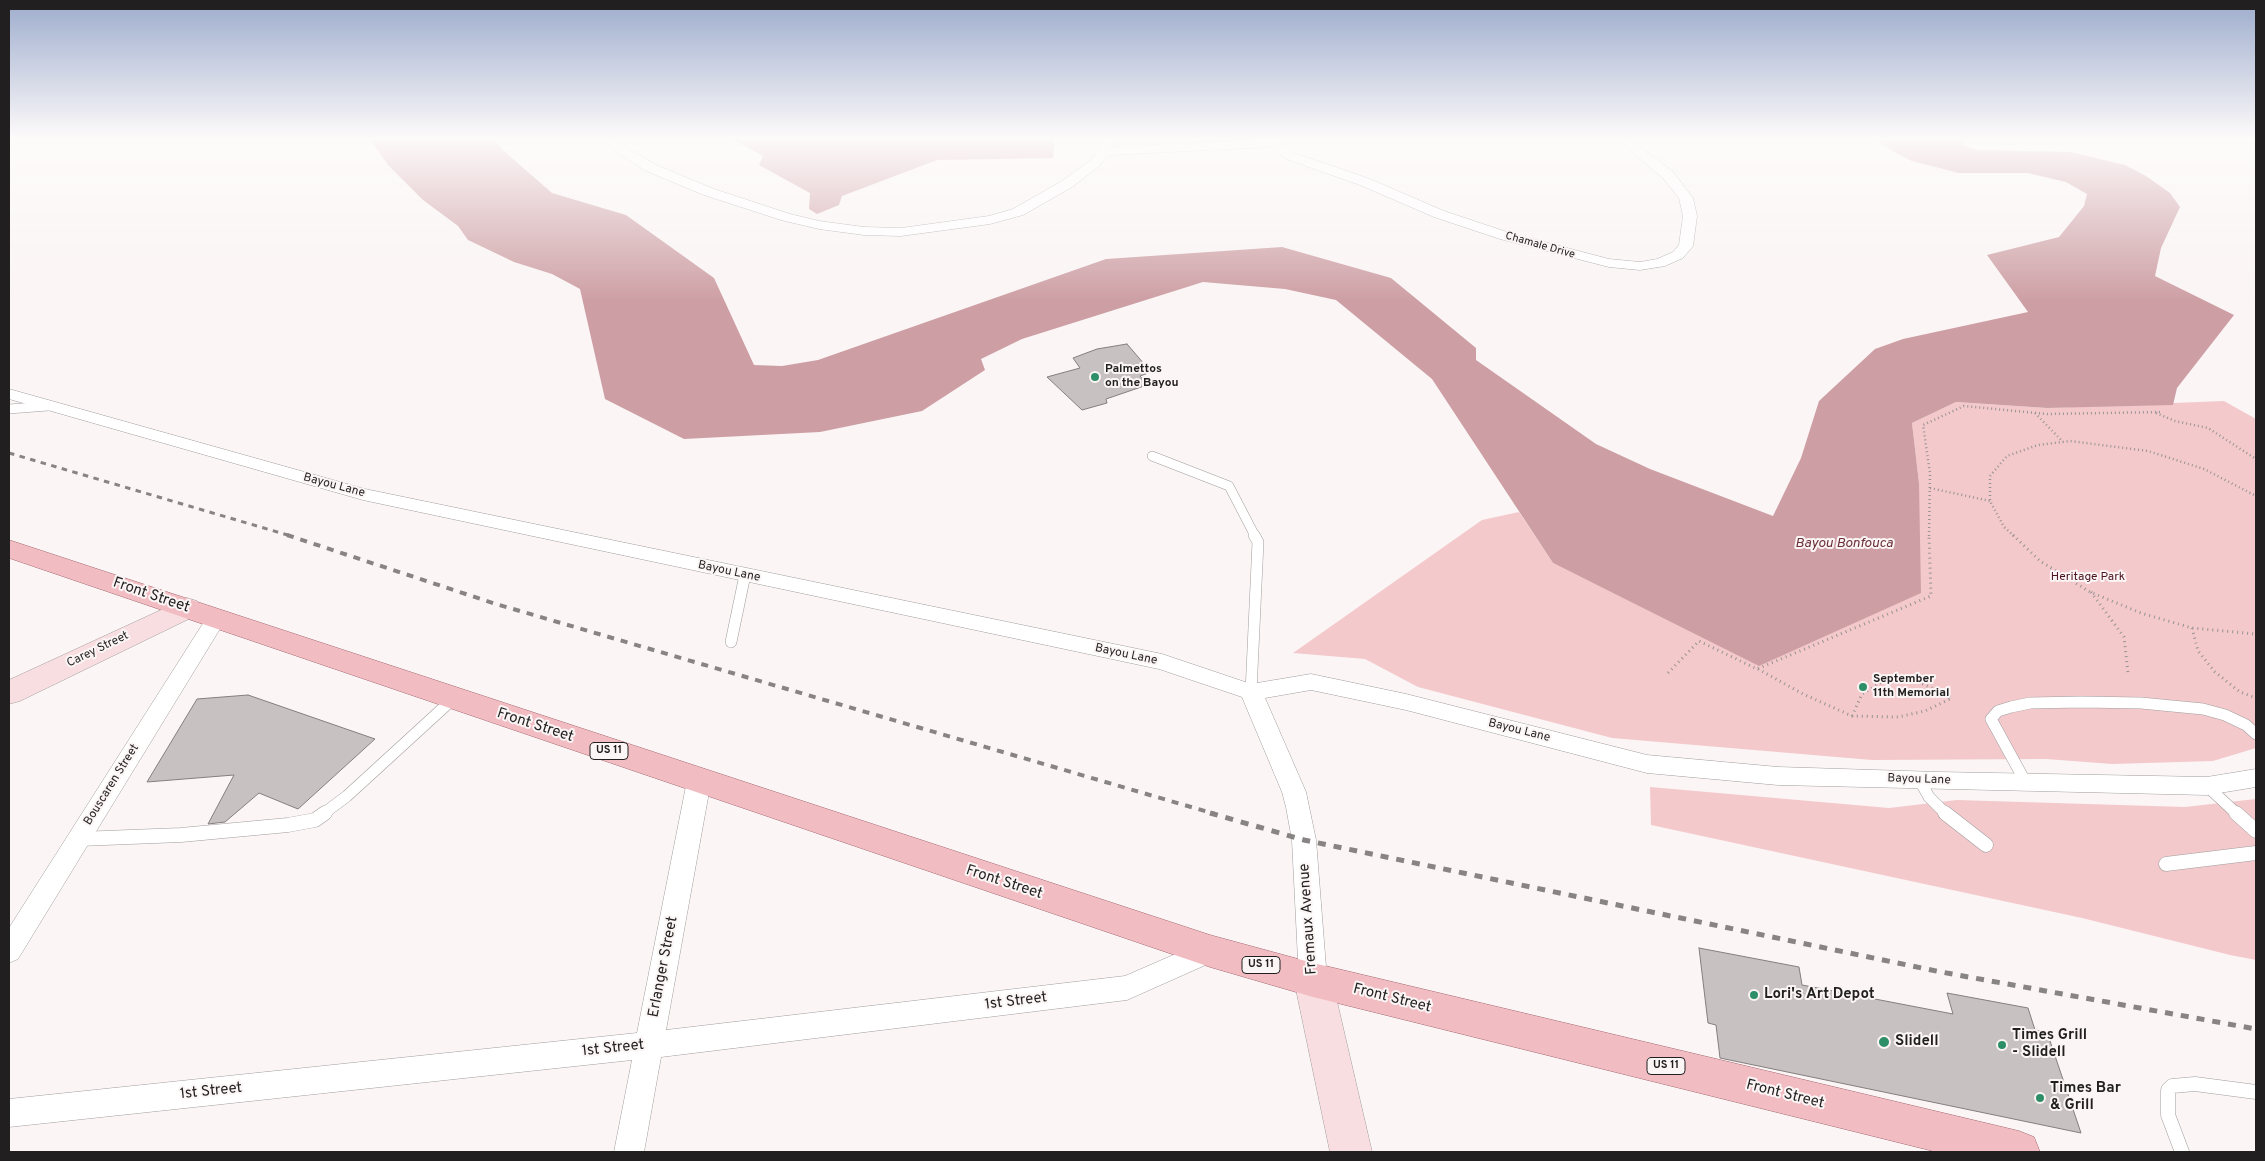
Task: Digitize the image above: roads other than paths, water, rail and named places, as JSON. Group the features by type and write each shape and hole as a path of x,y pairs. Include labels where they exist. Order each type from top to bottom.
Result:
{"main road":[{"name":"Front Street","path":"9,549 453,699 1210,950 1313,980 2018,1152"}],"street":[{"path":"711,192 786,217 864,231 901,232 990,220 1018,212 1053,192"},
{"name":"Chamale Drive","path":"1389,192 1439,214 1505,236 1583,258 1640,266 1660,263 1678,256 1686,246 1690,216 1686,198 1681,192"},
{"name":"Bayou Lane","path":"9,394 363,494 1162,662 1251,692 1311,682 1406,702 1647,764 1778,776 2026,783 2207,786 2256,778"},
{"name":"Carey Street","path":"9,693 187,608"},
{"name":"Bouscaren Street","path":"9,951 216,619"},
{"name":"Fremaux Avenue","path":"1251,692 1294,792 1304,840 1313,980 1351,1152"},
{"name":"Erlanger Street","path":"629,1152 699,781"},
{"name":"1st Street","path":"9,1113 649,1045 1127,988 1210,950"}],"lane":[{"path":"9,409 49,405"},
{"path":"1152,456 1229,486 1258,542 1251,692"},
{"path":"731,642 745,575"},
{"path":"79,839 181,835 288,825 315,820 347,796 453,699"},
{"path":"2026,783 1999,737 1991,719 1998,711 2030,703 2142,703 2203,709 2225,714 2246,725 2256,734"},
{"path":"1920,780 1929,797 1950,818 1986,845"},
{"path":"2207,786 2256,831"},
{"path":"2166,864 2204,861 2256,853"},
{"path":"2182,1152 2168,1115 2168,1090 2172,1086 2195,1084 2256,1092"}],"water":[{"name":"Bayou Bonfouca","path":"415,192 551,192 626,215 714,278 754,365 782,366 818,360 1106,259 1282,247 1391,278 1476,348 1476,360 1596,444 1650,469 1773,516 1801,458 1819,401 1875,349 1903,339 2028,312 1987,255 2059,237 2084,206 2087,194 2084,192 2170,193 2180,207 2161,248 2155,276 2234,315 2177,388 2173,405 2047,408 1956,402 1912,423 1919,483 1921,593 1759,666 1553,563 1432,379 1336,300 1285,289 1203,282 1022,339 981,359 985,370 922,411 820,432 684,439 605,399 580,289 552,274 514,262 468,240 458,226"},
{"path":"809,192 852,192 842,196 839,205 817,214 809,209"}],"railway":[{"path":"9,453 291,536"},
{"path":"287,535 496,604 1215,814"},
{"path":"1210,813 1304,840 1941,972 2256,1029"}],"place":[{"name":"Palmettos on the Bayou","path":"1095,377"},
{"name":"September 11th Memorial","path":"1863,687"},
{"name":"Lori's Art Depot","path":"1754,995"},
{"name":"Slidell","path":"1884,1042"},
{"name":"Times Grill - Slidell","path":"2002,1045"},
{"name":"Times Bar & Grill","path":"2040,1098"}],"park label":[{"name":"Heritage Park","path":"2088,578"}]}
